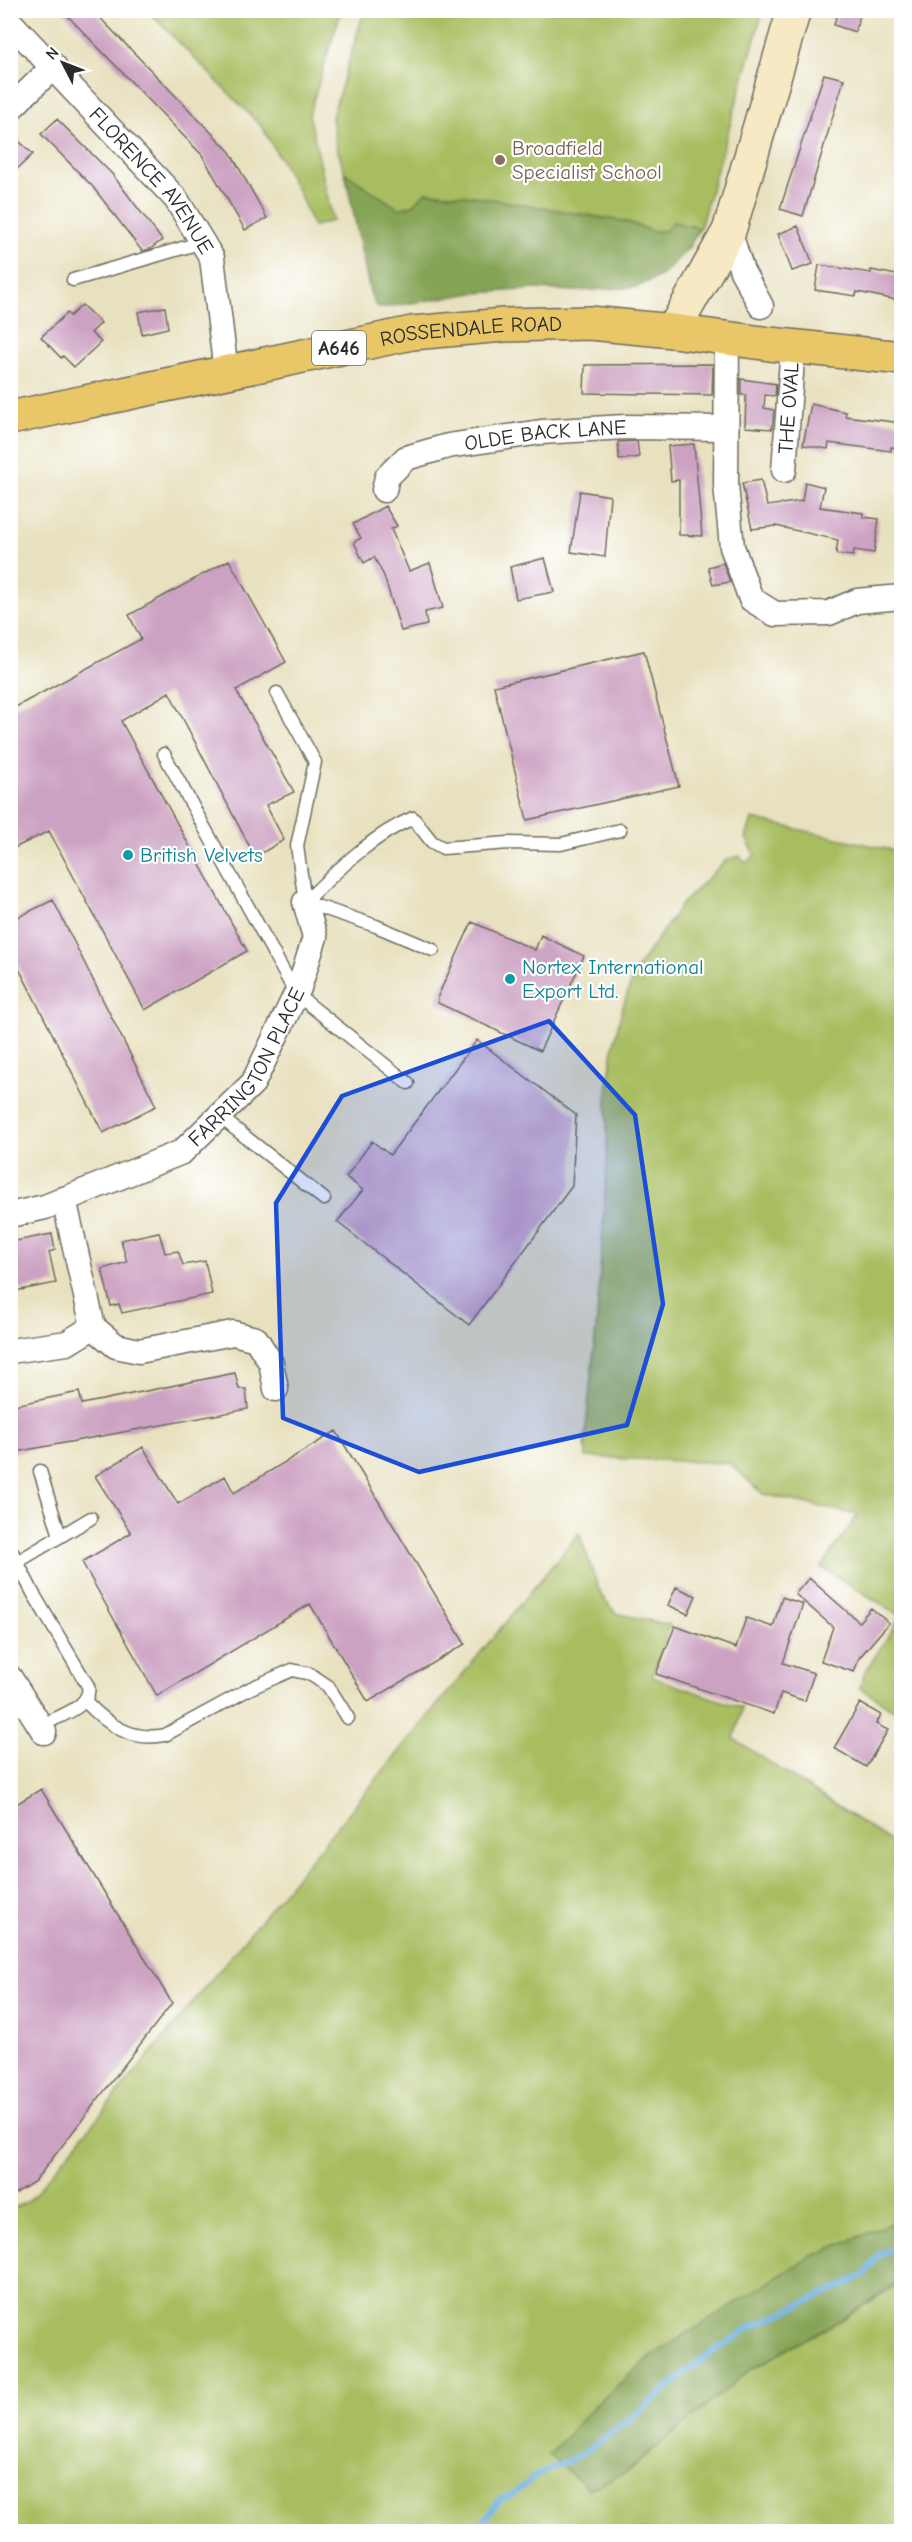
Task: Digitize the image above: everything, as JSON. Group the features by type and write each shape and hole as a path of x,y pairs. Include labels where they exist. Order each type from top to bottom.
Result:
{"highway":[{"name":"ROSSENDALE ROAD","path":"10,418 412,333 504,325 590,323 902,358"}],"street":[{"path":"673,331 729,231 794,10"},
{"name":"FLORENCE AVENUE","path":"10,22 54,66 176,199 203,242 212,258 226,372"},
{"path":"10,110 54,66"},
{"path":"729,231 742,271 761,306"},
{"path":"728,338 726,485 732,547 751,599 775,614 829,614 857,601 902,597"},
{"name":"THE OVAL","path":"784,470 793,346"},
{"name":"OLDE BACK LANE","path":"384,490 387,477 406,458 447,446 558,430 625,427 726,428"},
{"name":"FARRINGTON PLACE","path":"10,1215 45,1207 182,1152 253,1083 296,994 315,938 305,902"},
{"path":"64,1199 93,1327 116,1346 139,1351 233,1333 256,1339 271,1363 276,1389"},
{"path":"10,1351 67,1343 93,1327"},
{"path":"13,1688 42,1729"}],"lane":[{"path":"73,280 203,242"},
{"path":"277,693 315,762 297,846 305,902"},
{"path":"164,754 296,994 408,1083"},
{"path":"305,902 344,864 396,825 413,818 432,842 443,848 509,843 561,844 620,830"},
{"path":"305,902 376,926 434,950"},
{"path":"219,1116 324,1199"},
{"path":"40,1471 60,1536"},
{"path":"14,1564 91,1518"},
{"path":"10,1548 14,1564 88,1686 90,1694 86,1702 42,1729"},
{"path":"86,1702 107,1722 119,1729 132,1735 150,1738 165,1735 251,1688 292,1670 310,1674 328,1686 348,1718"}],"highlighted area":[{"path":"549,1021 635,1115 663,1304 627,1425 419,1472 283,1418 276,1203 342,1096"}],"green space":[{"path":"148,11 341,11 309,114 333,221 313,226 299,193 262,127"},
{"path":"364,11 763,11 700,228 673,222 665,231 651,231 628,222 473,196 427,192 413,205 399,209 345,173 336,145 332,117"},
{"path":"345,173 399,209 413,205 426,192 473,196 628,222 651,231 665,231 673,222 700,228 689,247 664,274 637,287 474,293 380,308 375,305 370,292"},
{"path":"752,819 901,852 901,1616 821,1567 858,1515 763,1494 729,1463 586,1457 585,1438 597,1318 607,1166 607,1092 621,1013 634,973 680,906 726,860 740,856 746,863 755,855 746,838"},
{"path":"579,1533 601,1595 616,1613 670,1625 652,1677 742,1708 734,1739 901,1848 902,2219 808,2258 650,2357 592,2408 626,2472 750,2370 844,2318 901,2281 901,2531 11,2532 11,2209 29,2201"},
{"path":"901,1616 901,1714 860,1688 864,1674"},
{"path":"901,2219 901,2281 844,2318 750,2370 626,2472 589,2489 549,2455 592,2408 650,2357 808,2258"}],"building":[{"path":"62,10 93,10 230,152 267,218 245,230 202,155"},
{"path":"838,10 861,10 855,32 834,25"},
{"path":"824,74 844,79 803,216 780,209"},
{"path":"57,119 112,174 162,240 150,249 142,251 93,187 41,134"},
{"path":"10,133 33,154 10,176"},
{"path":"798,226 813,264 792,271 778,234"},
{"path":"819,265 871,273 871,270 902,276 902,301 857,292 856,296 815,290"},
{"path":"82,305 101,323 91,333 101,342 74,367 63,356 61,358 41,337 67,313 70,316"},
{"path":"165,307 168,328 142,334 138,312"},
{"path":"713,364 712,395 584,393 585,365"},
{"path":"741,379 776,384 775,396 765,395 764,408 774,410 772,429 745,427 746,395 741,395"},
{"path":"811,404 846,412 845,416 902,423 902,449 891,447 891,451 829,443 828,449 803,445"},
{"path":"637,441 639,457 619,460 618,442"},
{"path":"694,444 702,536 679,535 679,480 671,481 668,446"},
{"path":"761,480 767,506 802,501 805,482 824,487 820,507 863,513 863,517 879,519 874,553 854,550 853,556 836,554 838,540 776,526 752,529 742,483"},
{"path":"580,491 610,496 605,557 571,552"},
{"path":"385,506 397,526 391,529 409,571 430,563 443,608 425,612 427,625 401,631 384,576 374,557 364,563 354,542 361,538 353,524"},
{"path":"545,558 554,592 516,599 510,567"},
{"name":"British Velvets","path":"229,560 286,662 236,690 294,792 266,805 284,840 255,857 169,692 121,721 247,951 145,1010 49,831 10,850 10,710 141,639 129,615"},
{"path":"723,563 730,582 713,585 708,567"},
{"path":"644,651 679,786 527,820 494,686"},
{"path":"53,900 156,1106 103,1133 10,951 10,921"},
{"name":"Nortex International Export Ltd.","path":"472,922 535,950 541,935 584,956 540,1051 438,1003 438,996"},
{"path":"477,1040 576,1115 572,1186 469,1325 337,1222 363,1190 346,1177 372,1141 390,1155"},
{"path":"159,1232 165,1253 178,1251 183,1265 205,1261 212,1294 122,1313 119,1304 111,1306 102,1269 127,1262 121,1240"},
{"path":"52,1234 55,1250 49,1252 56,1283 10,1292 10,1242"},
{"path":"235,1373 239,1389 246,1389 248,1409 10,1453 10,1406 79,1392 82,1404"},
{"path":"336,1431 465,1644 368,1702 310,1604 157,1696 82,1562 131,1533 95,1476 143,1447 178,1504 225,1476 234,1493"},
{"path":"809,1578 859,1622 871,1608 889,1623 859,1658 854,1672 821,1661 833,1627 795,1594"},
{"path":"676,1587 696,1596 688,1614 668,1605"},
{"path":"782,1597 803,1604 783,1663 814,1673 805,1701 781,1693 774,1714 656,1674 675,1626 736,1648 746,1618 773,1627"},
{"path":"860,1703 881,1715 876,1724 888,1730 866,1767 834,1748"},
{"path":"41,1789 172,2003 35,2181 10,2197 10,1808"}],"waterway":[{"path":"475,2532 500,2499 512,2496 535,2476 582,2454 643,2409 702,2359 750,2328 863,2276 880,2254 902,2245"}],"place":[{"name":"Broadfield Specialist School","path":"500,160"},
{"name":"British Velvets","path":"128,855"},
{"name":"Nortex International Export Ltd.","path":"510,979"}]}
